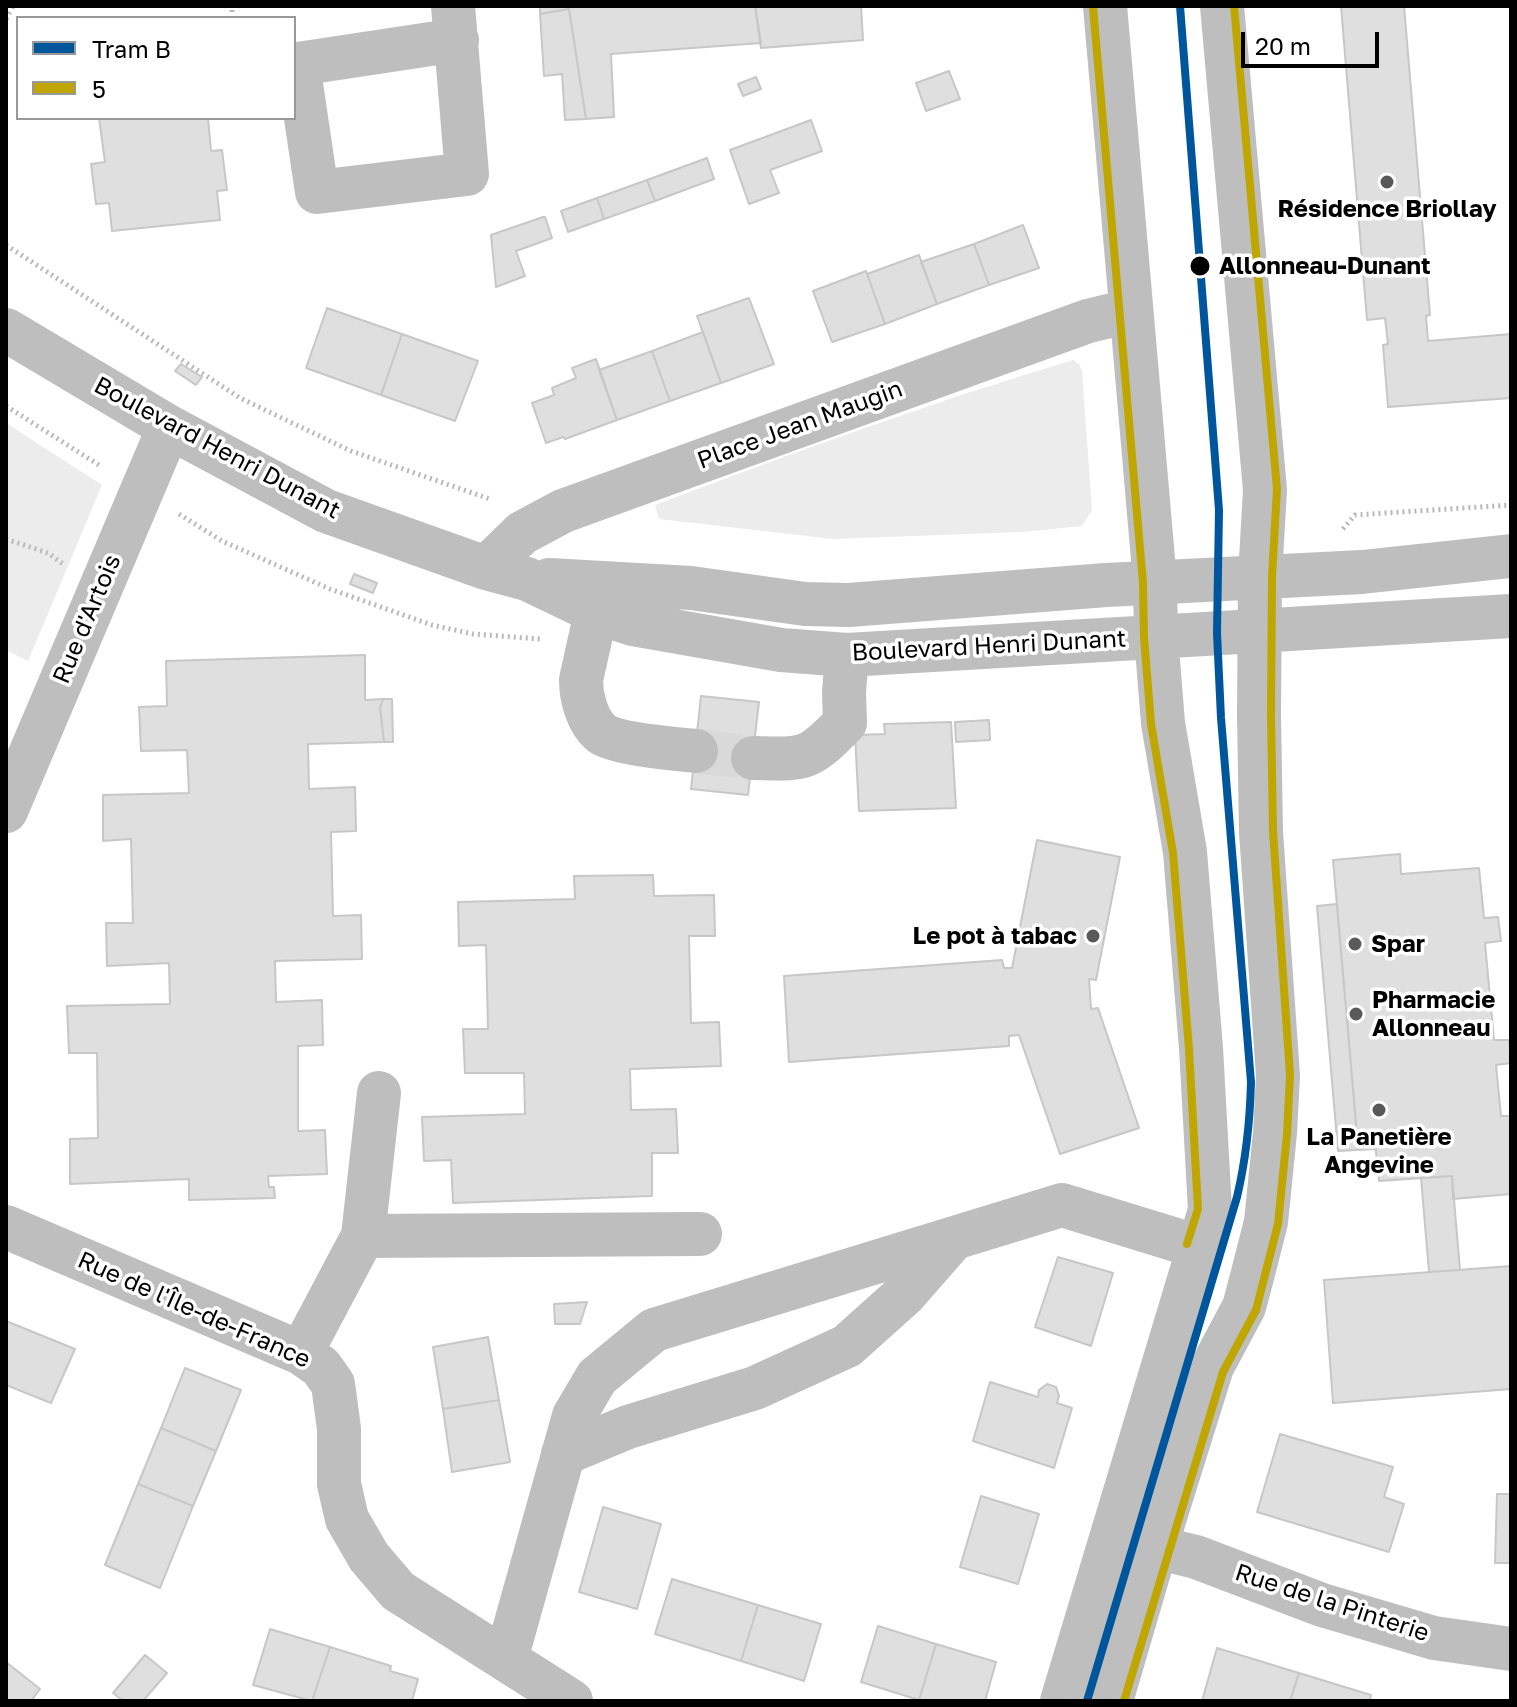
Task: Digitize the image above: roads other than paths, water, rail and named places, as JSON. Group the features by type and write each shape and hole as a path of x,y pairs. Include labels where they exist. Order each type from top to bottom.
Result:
{"street":[{"path":"1062,1701 1204,1228 1201,1048 1185,852 1163,723 1155,582 1105,6"},
{"path":"1111,1701 1155,1547 1212,1367 1244,1307 1266,1222 1278,1076 1261,832 1260,577 1265,490 1222,6"},
{"path":"455,23 467,174 317,192 298,64 455,23"},
{"name":"Place Jean Maugin","path":"506,574 522,533 563,511 1088,321 1130,311"},
{"name":"Boulevard Henri Dunant","path":"6,330 169,427 326,511 506,574 599,597 691,588 805,604 849,605 1155,582 1362,572 1511,556"},
{"name":"Rue d'Artois","path":"6,809 169,427"},
{"path":"599,597 581,692 588,714 602,734 634,743 696,751"},
{"name":"Boulevard Henri Dunant","path":"599,597 633,624 729,642 847,655 1511,616"},
{"path":"753,758 803,759 824,745 845,723 847,655"},
{"path":"301,1353 363,1236 379,1093"},
{"path":"506,1659 574,1416 597,1377 654,1330 1062,1205 1204,1228"},
{"name":"Rue de l'Île-de-France","path":"6,1227 301,1353 321,1367 333,1384 339,1417 339,1484 347,1519 369,1557 398,1591 571,1701"},
{"path":"363,1236 700,1234"},
{"path":"563,1454 628,1427 755,1388 847,1346 905,1294 954,1238"},
{"name":"Rue de la Pinterie","path":"1155,1547 1196,1557 1322,1605 1420,1634 1511,1649"}],"tunnel":[{"path":"696,751 753,758"}],"tram line":[{"name":"B","path":"1087,1701 1237,1197 1249,1126 1251,1082 1221,718 1217,633 1219,510 1180,6"}],"place":[{"name":"Résidence Briollay","path":"1387,182"},
{"name":"Allonneau-Dunant","path":"1200,266"},
{"name":"Le pot à tabac","path":"1093,936"},
{"name":"Spar","path":"1355,944"},
{"name":"Pharmacie Allonneau","path":"1356,1014"},
{"name":"La Panetière Angevine","path":"1379,1110"}]}
